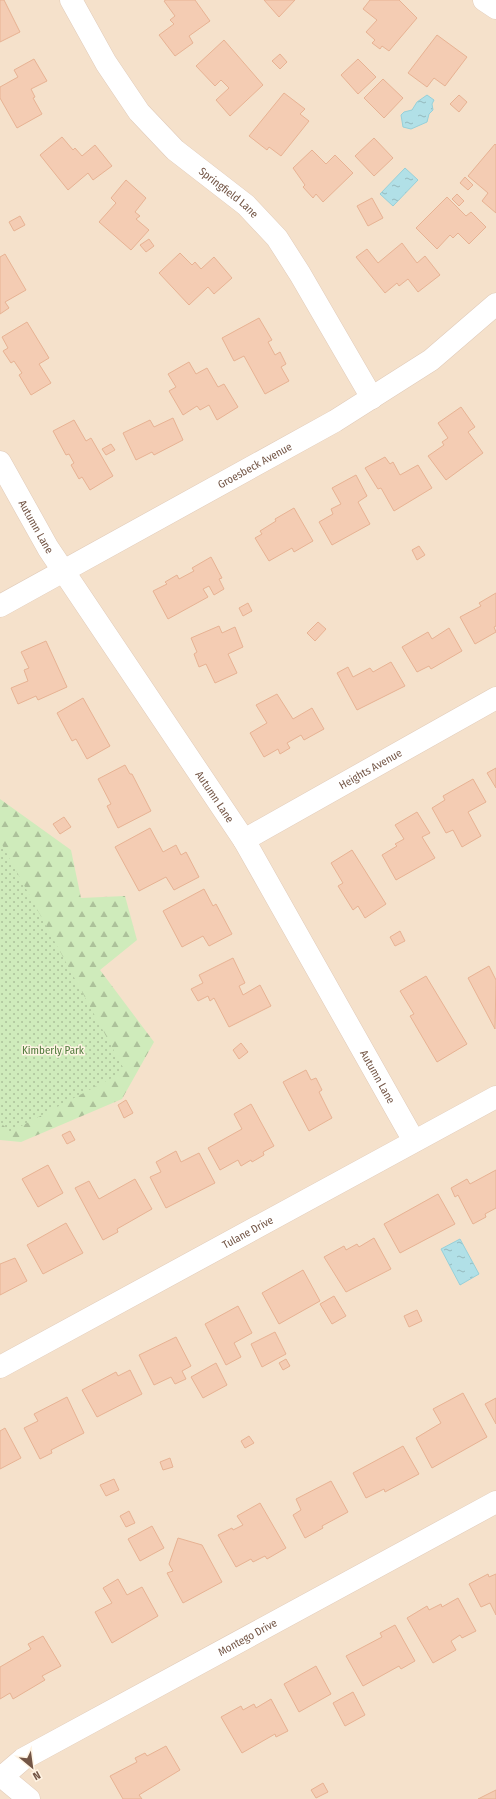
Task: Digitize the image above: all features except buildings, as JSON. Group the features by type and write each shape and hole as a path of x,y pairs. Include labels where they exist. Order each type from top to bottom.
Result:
{"street":[{"name":"Springfield Lane","path":"71,0 106,63 139,112 175,150 246,205 277,238 300,274 372,398"},
{"path":"484,0 496,8"},
{"name":"Groesbeck Avenue","path":"0,606 335,421 431,360 496,304"},
{"name":"Autumn Lane","path":"0,462 48,548 244,840 414,1141"},
{"name":"Heights Avenue","path":"244,840 496,698"},
{"name":"Tulane Drive","path":"0,1367 496,1097"},
{"name":"Montego Drive","path":"1,1776 23,1759 496,1502"},
{"path":"1,1776 29,1799"}],"shaded area":[{"path":"0,0 496,0 496,1799 0,1799"}],"green space":[{"path":"0,799 71,850 81,898 125,896 137,940 100,970 154,1042 122,1099 21,1142 0,1140"},
{"name":"Kimberly Park","path":"0,841 125,1071 10,1132 0,1122"}],"water":[{"path":"427,95 434,100 432,104 433,110 429,114 427,122 411,129 403,127 401,115 404,112 412,110 417,102"},
{"path":"405,168 418,180 393,206 380,194"},
{"path":"460,1239 479,1274 460,1285 441,1249"}]}
